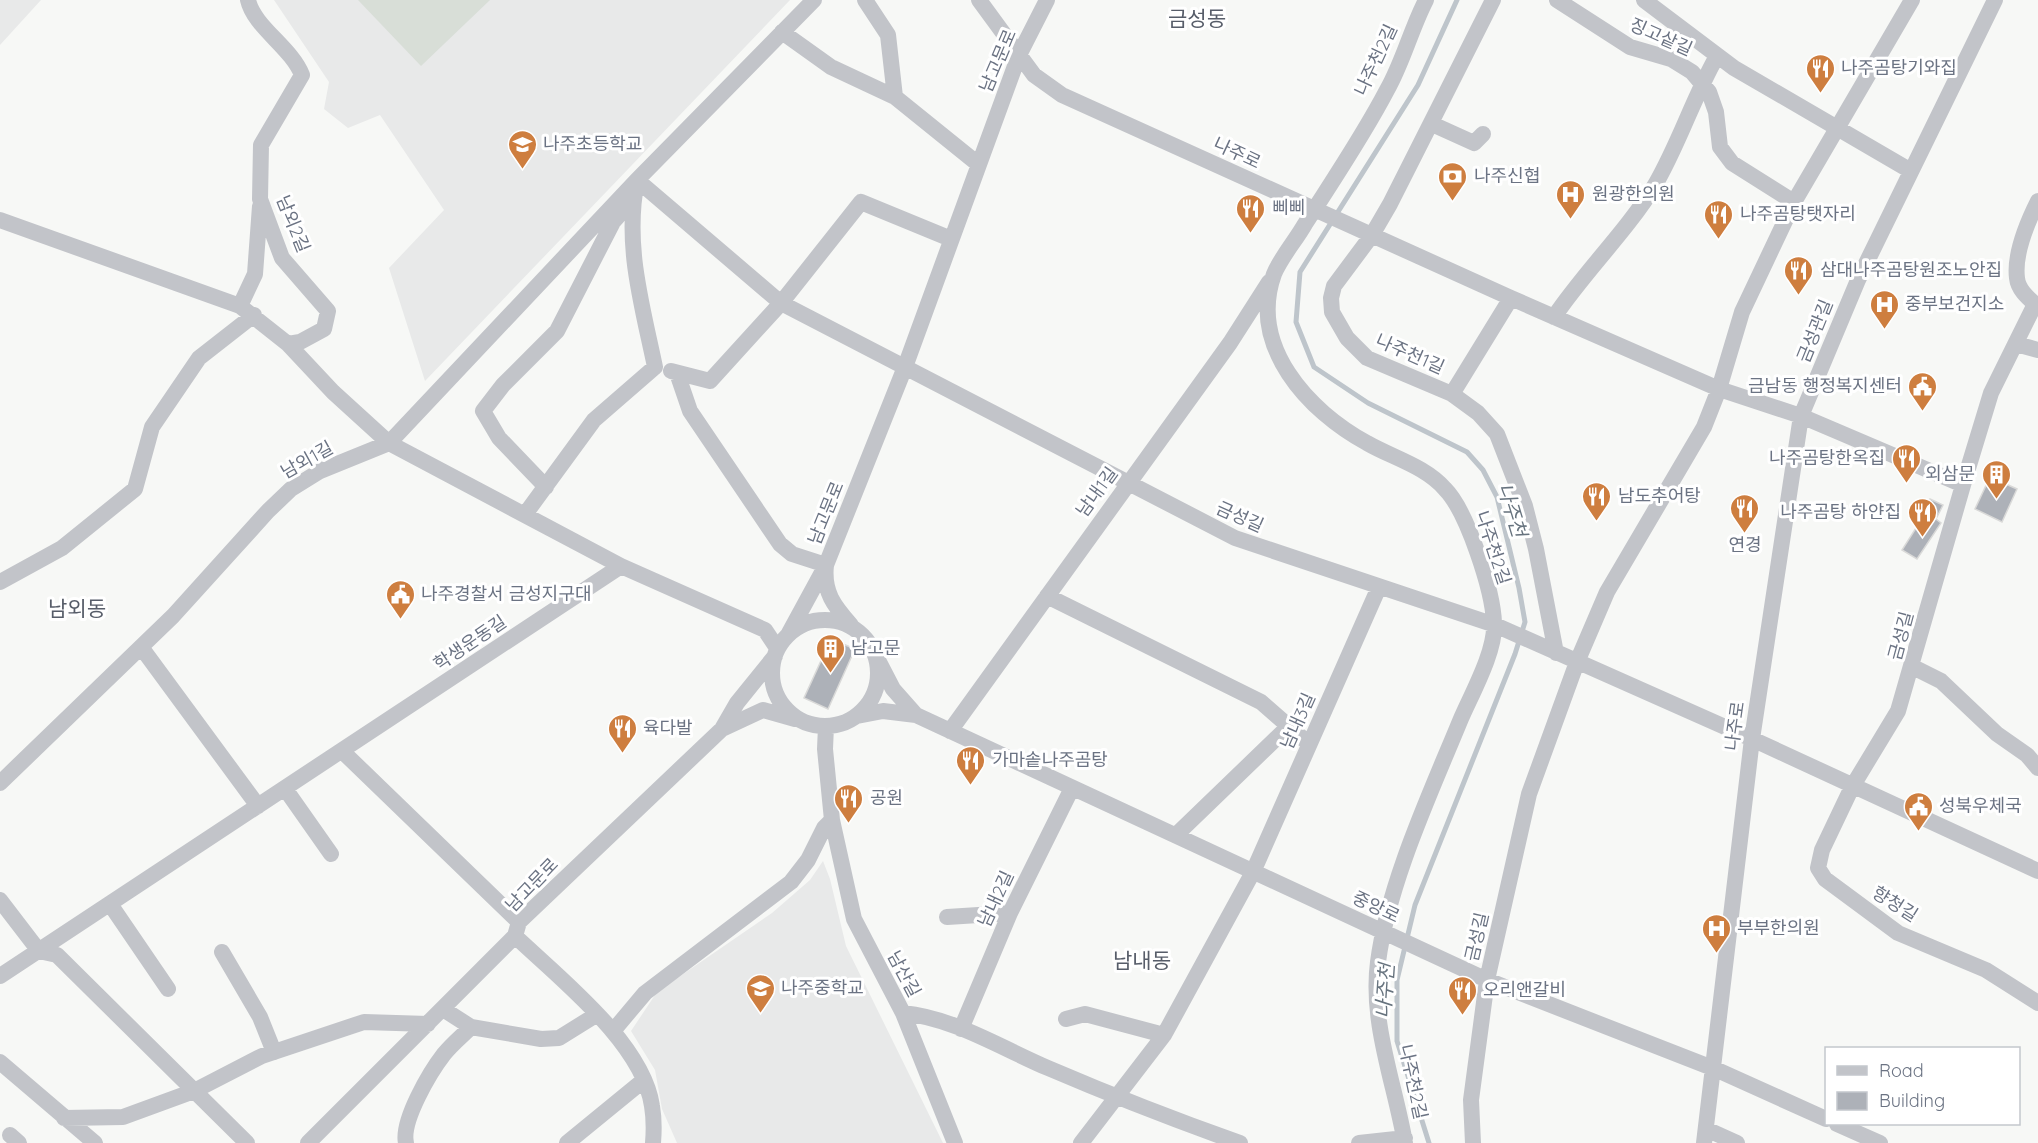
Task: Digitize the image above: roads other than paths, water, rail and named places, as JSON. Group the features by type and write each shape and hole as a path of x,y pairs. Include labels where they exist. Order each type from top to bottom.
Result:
{"street":[{"name":"남외2길","path":"248,0 264,24 296,60 302,75 261,145 261,199 282,258 328,311 324,329 300,342 288,344"},
{"name":"남외1길","path":"0,783 141,647 291,489 320,471 389,443 637,180 814,0"},
{"path":"864,0 888,35 895,98"},
{"name":"나주로","path":"980,0 1034,75 1062,95 1318,212 1719,389 1802,416 1752,739 1715,1069 1705,1136 1737,1143"},
{"name":"남고문로","path":"677,373 690,411 780,544 792,554 826,566 905,367 1019,55 1047,0"},
{"name":"나주천2길","path":"1405,1141 1379,1019 1377,984 1396,886 1433,786 1488,654 1495,625 1468,529 1458,505 1447,490 1425,472 1356,436 1309,398 1283,366 1270,336 1268,320 1274,274 1318,212 1389,88 1426,0"},
{"name":"나주천1길","path":"1493,0 1432,124 1369,234 1334,286 1331,305 1336,324 1367,358 1452,394 1489,423 1501,442 1524,506 1536,549 1556,653"},
{"name":"징고샅길","path":"1557,0 1630,47 1671,59 1692,72 1709,92 1716,112 1720,147 1732,163 1794,202"},
{"path":"1644,0 1717,56 1911,171"},
{"path":"1577,662 1607,592 1704,427 1719,389 1742,312 1794,202 1912,0"},
{"name":"금성관길","path":"1802,416 1848,301 1995,0"},
{"path":"782,32 831,67 895,98 978,164"},
{"path":"1554,317 1578,281 1631,218 1654,186 1701,83 1717,56"},
{"path":"1432,124 1474,143 1483,134"},
{"path":"655,367 632,256 633,200 637,180 781,303 905,367"},
{"path":"0,582 62,548 135,489 152,427 199,358 247,310 255,274 261,199"},
{"path":"546,488 499,438 483,411 503,385 557,331 613,222 633,200"},
{"path":"655,367 710,381 781,303 861,201 951,239"},
{"path":"1802,416 1963,485 1991,393 2035,304 2021,290 2017,268 2026,230 2038,201"},
{"path":"0,220 247,310 288,344 333,392 389,443 526,513 621,566 765,630 776,652 772,682 777,698 788,712 804,722"},
{"name":"남내1길","path":"950,731 1256,306 1274,274"},
{"path":"1452,394 1511,298"},
{"path":"2016,344 2038,350"},
{"path":"526,513 594,420 655,367"},
{"name":"금성길","path":"905,367 1235,538 1495,625 1752,739 2038,871"},
{"name":"금성길","path":"1852,787 1898,711 1913,667 1963,485"},
{"name":"학생운동길","path":"0,976 258,806 286,790 621,566"},
{"path":"826,566 824,582 827,593 852,626 865,637 886,678 916,715"},
{"path":"722,729 737,703 788,634 826,566"},
{"name":"남내3길","path":"1081,1143 1164,1035 1253,872 1379,587"},
{"path":"1047,596 1261,702 1310,744"},
{"path":"788,634 802,625 818,620 835,620 852,626"},
{"path":"141,647 258,806"},
{"path":"856,717 869,704 877,687 879,669 874,651"},
{"name":"금성길","path":"1473,1143 1472,1100 1487,980 1529,794 1577,662"},
{"path":"1913,667 1941,681 1997,734 2027,754 2038,768"},
{"path":"722,729 763,710 826,726 883,711 916,715"},
{"name":"중앙로","path":"916,715 1487,980 1715,1069 1825,1118"},
{"name":"남산길","path":"826,726 825,749 832,819 854,919 903,1013 955,1143"},
{"name":"남내3길","path":"1176,835 1289,726"},
{"name":"남고문로","path":"308,1143 443,1009 517,929 722,729"},
{"path":"342,751 517,929 625,1045 644,1080 652,1104 653,1143"},
{"name":"향청길","path":"1852,787 1822,850 1818,868 1825,879 1898,933 1986,970 2038,1003"},
{"name":"남내2길","path":"961,1029 1010,914 1072,788"},
{"path":"286,790 331,854"},
{"path":"613,1031 645,993 791,882 808,860 824,828 832,819"},
{"path":"0,900 39,951 57,955 247,1143"},
{"path":"110,904 168,989"},
{"path":"948,917 1010,914"},
{"path":"222,952 260,1017 274,1052"},
{"path":"443,1009 471,1027 541,1039 559,1038 596,1015"},
{"path":"903,1013 918,1015 961,1029 1115,1097 1240,1143"},
{"path":"1066,1019 1085,1014 1164,1035"},
{"path":"64,1118 123,1118 194,1090 274,1052 364,1022 428,1023"},
{"path":"406,1143 404,1134 408,1119 431,1074 444,1053 471,1027"},
{"path":"0,1062 95,1143"},
{"path":"567,1143 644,1080"},
{"path":"1839,1125 1881,1143"},
{"path":"1359,1143 1405,1141"}],"waterway":[{"name":"나주천","path":"1429,1143 1397,1041 1397,980 1415,905 1515,654 1525,622 1497,497 1483,470 1467,452 1368,403 1314,367 1296,322 1300,272 1418,85 1457,0"}],"place":[{"name":"나주곰탕기와집","path":"1820,94"},
{"name":"나주초등학교","path":"522,170"},
{"name":"나주신협","path":"1453,202"},
{"name":"원광한의원","path":"1571,220"},
{"name":"삐삐","path":"1251,234"},
{"name":"나주곰탕탯자리","path":"1719,240"},
{"name":"삼대나주곰탕원조노안집","path":"1799,296"},
{"name":"중부보건지소","path":"1884,330"},
{"name":"금남동 행정복지센터","path":"1923,412"},
{"name":"나주곰탕한옥집","path":"1906,484"},
{"name":"외삼문","path":"1996,500"},
{"name":"남도추어탕","path":"1597,522"},
{"name":"연경","path":"1745,534"},
{"name":"나주곰탕 하얀집","path":"1922,538"},
{"name":"나주경찰서 금성지구대","path":"400,620"},
{"name":"남고문","path":"830,674"},
{"name":"육다발","path":"622,754"},
{"name":"가마솥나주곰탕","path":"971,786"},
{"name":"공원","path":"849,824"},
{"name":"성북우체국","path":"1918,832"},
{"name":"부부한의원","path":"1716,954"},
{"name":"나주중학교","path":"760,1014"},
{"name":"오리앤갈비","path":"1462,1016"}],"district":[{"name":"금성동","path":"1197,19"},
{"name":"남외동","path":"77,609"},
{"name":"남내동","path":"1142,961"}]}
